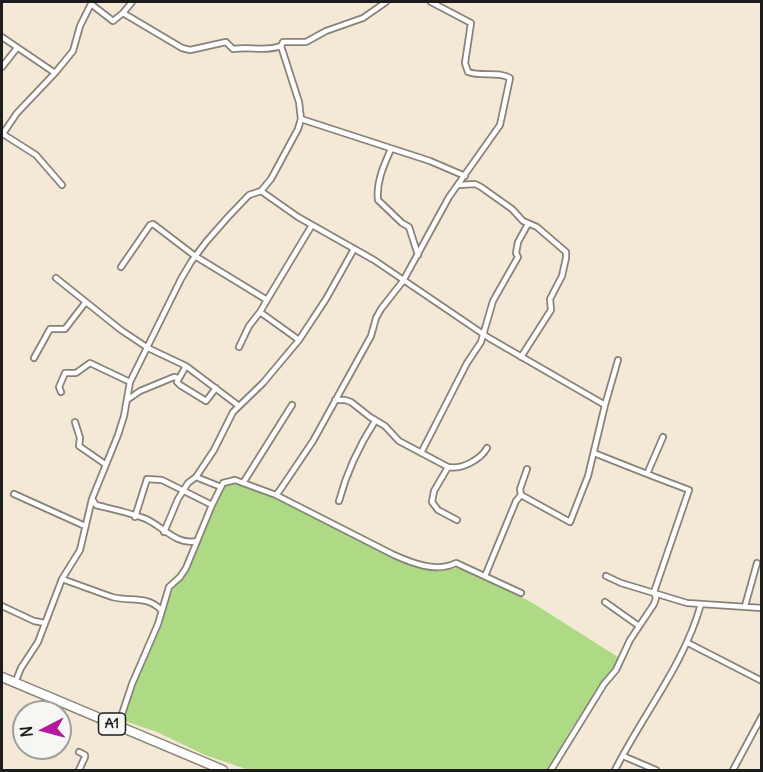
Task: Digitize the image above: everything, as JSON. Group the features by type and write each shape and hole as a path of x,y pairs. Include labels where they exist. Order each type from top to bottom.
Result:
{"highway":[{"name":"A1","path":"2,677 223,771"}],"street":[{"path":"62,185 36,155 2,134 17,113 73,51 80,26 91,2 113,21 132,2"},
{"path":"123,13 182,48 190,50 226,42 233,49 244,47 262,50 281,46 286,40 306,42 326,31 363,18 386,2"},
{"path":"276,495 313,441 371,336 376,318 403,281 449,197 500,125 511,81 506,75 468,72 465,63 471,23 431,2"},
{"path":"2,37 55,73"},
{"path":"15,682 21,668 36,646 62,579 80,550 92,499 118,435 130,382 181,279 195,256 244,199 261,191 271,179 301,119 299,102 281,46"},
{"path":"2,67 17,48"},
{"path":"301,119 447,166 465,176"},
{"path":"391,149 380,177 378,200 409,227 418,255"},
{"path":"459,185 475,184 481,187 512,209 528,224 537,227 566,252 562,276 551,296 551,310 521,357"},
{"path":"261,191 312,225 374,260 482,333 605,405"},
{"path":"121,267 150,225 153,224 195,256 267,300"},
{"path":"421,453 467,363 482,342 482,333 493,301 518,257 516,253 518,242 528,224"},
{"path":"239,347 249,326 260,312 312,225"},
{"path":"164,532 183,491 196,477 214,450 229,419 263,383 298,340 326,299 354,249"},
{"path":"56,278 85,303 148,348 186,366 239,406"},
{"path":"34,358 50,329 65,329 85,303"},
{"path":"260,312 298,340"},
{"path":"521,495 570,522 588,476 618,360"},
{"path":"61,392 59,387 65,373 76,373 90,363 130,382"},
{"path":"186,366 178,378 177,382 180,385 206,401 216,388"},
{"path":"127,400 140,391 174,377 178,378"},
{"path":"335,400 351,402 385,426 399,441 448,467 457,468 476,460 483,456 487,448"},
{"path":"243,483 292,405"},
{"path":"339,501 356,452 375,421"},
{"path":"75,423 80,438 79,446 105,464"},
{"path":"647,474 663,437"},
{"path":"550,771 604,684 616,670 630,640 654,604 656,598 654,592 689,490 594,453"},
{"path":"448,467 434,491 432,502 438,510 457,519"},
{"path":"485,576 516,501 521,495 520,489 527,469"},
{"path":"196,477 221,487"},
{"path":"135,517 147,479 162,480 212,505"},
{"path":"118,727 132,684 158,624 169,587 186,568 223,483 230,480 276,495 412,563 450,567 456,563 521,593"},
{"path":"15,494 86,526"},
{"path":"92,499 96,505 147,519 164,532 192,542 197,541"},
{"path":"745,606 757,563"},
{"path":"606,576 676,600 762,608"},
{"path":"62,579 112,597 139,598 161,610"},
{"path":"605,602 639,626"},
{"path":"615,771 688,644 701,604"},
{"path":"2,606 34,621 45,623"},
{"path":"688,644 762,681"},
{"path":"733,771 762,716"},
{"path":"79,752 85,757 79,771"},
{"path":"623,756 656,771"}],"green space":[{"path":"231,483 241,484 266,494 338,528 403,563 441,571 462,567 531,602 618,657 615,667 571,729 548,770 249,770 205,755 157,732 122,720 172,591 187,571 213,507 224,487"}]}
